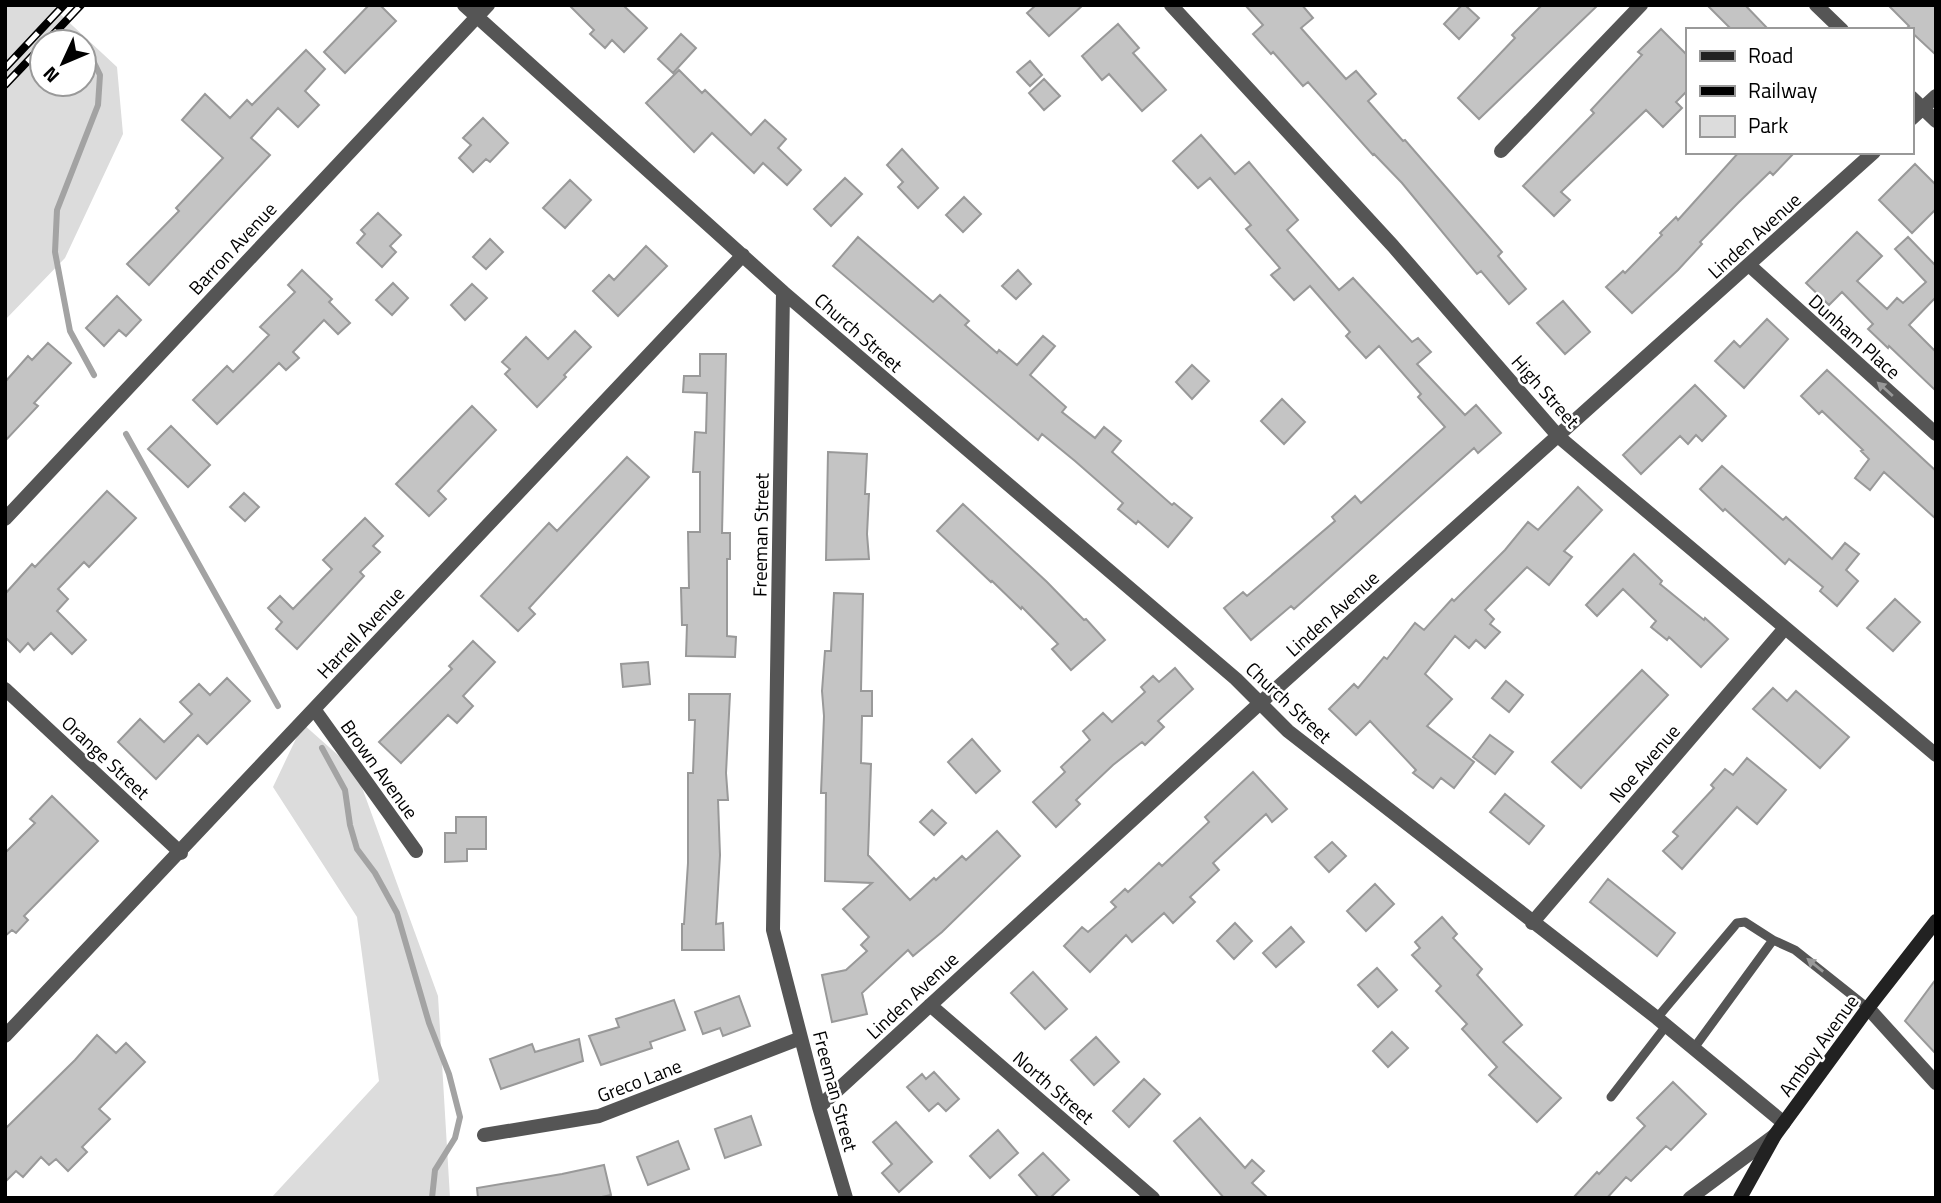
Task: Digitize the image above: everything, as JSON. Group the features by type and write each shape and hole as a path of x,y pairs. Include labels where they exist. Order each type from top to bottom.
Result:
{"main road":[{"name":"Amboy Avenue","path":"1740,1198 1780,1129 1868,1008 1936,921"}],"street":[{"path":"464,5 783,292"},
{"name":"Barron Avenue","path":"5,519 488,5"},
{"name":"High Street","path":"1171,5 1393,246 1559,437 1936,755"},
{"path":"1501,151 1641,5"},
{"path":"1816,5 1840,28"},
{"path":"1913,117 1936,96"},
{"path":"1913,99 1936,121"},
{"name":"Linden Avenue","path":"819,1107 1259,704 1872,154"},
{"name":"Harrell Avenue","path":"5,1036 181,853 743,255"},
{"name":"Dunham Place","path":"1749,265 1936,435"},
{"name":"Church Street","path":"783,292 1236,679 1287,731 1694,1048 1780,1129"},
{"name":"Freeman Street","path":"783,292 773,930 819,1107 846,1198"},
{"name":"Noe Avenue","path":"1532,923 1785,628"},
{"name":"Orange Street","path":"5,689 181,853"},
{"name":"Brown Avenue","path":"314,709 416,851"},
{"name":"North Street","path":"930,1005 1153,1198"},
{"path":"1868,1008 1936,1083"},
{"name":"Greco Lane","path":"484,1135 599,1116 801,1038"},
{"path":"1690,1198 1780,1129"}],"lane":[{"path":"1611,1097 1661,1022 1737,923 1745,922 1795,950 1868,1008"},
{"path":"1694,1048 1773,940"}],"green space":[{"path":"5,5 66,5 59,13 75,28 28,28 28,98 98,98 98,49 117,67 123,134 65,258 5,320"},
{"path":"303,724 356,771 438,996 450,1198 271,1198 379,1081 357,917 273,787"}],"building":[{"path":"369,5 380,5 396,21 345,73 324,52"},
{"path":"569,5 623,5 647,28 624,52 612,40 605,48 590,34 594,30"},
{"path":"1036,5 1083,5 1049,36 1027,13"},
{"path":"1245,5 1302,5 1313,18 1301,28 1346,79 1356,71 1376,94 1368,101 1502,252 1498,256 1526,289 1509,304 1481,271 1477,274 1402,183 1373,155 1308,82 1303,86 1253,34 1263,25"},
{"path":"1462,5 1479,18 1459,39 1444,24"},
{"path":"1542,5 1598,5 1479,119 1458,98 1515,38 1512,35"},
{"path":"1707,5 1745,5 1767,28 1730,28"},
{"path":"1888,5 1936,5 1936,55 1913,34 1913,28 1907,28 1909,26"},
{"path":"1118,24 1139,48 1133,53 1166,90 1142,111 1109,74 1102,80 1082,56"},
{"path":"1661,29 1686,54 1686,92 1676,102 1682,108 1663,127 1646,110 1561,192 1570,200 1554,216 1523,186 1594,113 1591,110 1642,55 1638,52"},
{"path":"681,34 696,48 673,73 658,59"},
{"path":"306,50 325,69 305,91 319,105 298,127 278,108 251,138 270,155 149,285 127,264 179,211 176,208 223,158 182,120 205,94 230,118 247,100 252,105"},
{"path":"1030,61 1042,75 1030,86 1017,72"},
{"path":"679,70 702,93 705,90 751,135 765,120 786,139 778,148 801,170 787,185 763,163 754,173 712,133 694,152 646,103"},
{"path":"1044,79 1060,96 1044,110 1029,93"},
{"path":"483,118 508,143 490,162 486,159 473,172 459,158 471,145 463,138"},
{"path":"1201,135 1235,174 1249,162 1298,220 1287,230 1339,290 1353,278 1412,342 1418,338 1431,352 1417,364 1465,415 1476,405 1501,433 1478,453 1474,448 1294,609 1291,606 1251,640 1224,608 1243,592 1247,596 1335,521 1332,517 1355,496 1361,503 1445,427 1418,397 1421,394 1379,346 1366,358 1346,336 1350,332 1310,286 1294,300 1271,275 1280,268 1246,229 1251,225 1210,178 1198,188 1173,161"},
{"path":"902,149 938,188 918,208 898,187 903,182 887,165"},
{"path":"1737,154 1793,154 1773,175 1770,172 1738,203 1700,242 1702,244 1678,270 1632,313 1606,287 1623,271 1625,273 1676,217 1678,220"},
{"path":"1915,164 1936,185 1936,209 1912,233 1879,200"},
{"path":"845,178 862,194 831,226 814,209"},
{"path":"570,180 591,200 565,228 543,208"},
{"path":"964,197 981,214 963,232 946,215"},
{"path":"378,213 401,235 390,246 396,252 382,267 357,243 365,234 361,230"},
{"path":"1857,232 1882,256 1857,281 1887,309 1897,298 1903,303 1926,282 1895,249 1908,237 1936,266 1936,297 1909,325 1936,352 1936,391 1868,329 1873,324 1842,292 1829,305 1806,283"},
{"path":"858,237 933,302 940,295 969,321 965,325 997,353 999,350 1017,365 1043,336 1055,346 1030,375 1066,407 1062,412 1095,438 1104,427 1121,441 1112,452 1172,505 1174,503 1192,518 1168,547 1138,521 1136,524 1118,509 1123,503 1075,461 1042,434 1038,440 833,266"},
{"path":"490,239 503,252 486,269 473,257"},
{"path":"646,246 667,266 618,316 593,291 609,275 614,280"},
{"path":"302,270 332,299 329,302 350,323 338,334 324,320 293,352 299,358 286,370 279,363 217,424 193,400 227,366 233,372 269,335 260,327 295,292 288,285"},
{"path":"1018,270 1031,284 1016,299 1002,286"},
{"path":"393,283 408,298 392,315 376,300"},
{"path":"472,284 487,298 465,320 451,305"},
{"path":"117,296 141,320 126,336 119,330 104,346 86,328"},
{"path":"1563,301 1590,332 1565,354 1537,323"},
{"path":"1767,319 1788,339 1744,388 1715,361 1734,341 1740,347"},
{"path":"575,331 591,347 537,407 505,374 510,369 502,362 526,337 548,359"},
{"path":"48,343 71,363 34,403 38,406 5,441 5,382 28,356 32,360"},
{"path":"700,354 726,354 722,533 730,533 730,559 727,559 727,636 736,637 735,657 686,656 687,625 682,625 681,588 689,588 688,532 700,532 700,472 693,472 695,432 706,433 707,393 683,392 684,376 700,376"},
{"path":"1192,365 1209,381 1192,399 1176,382"},
{"path":"1827,370 1936,471 1936,519 1884,472 1870,490 1855,478 1869,459 1822,411 1819,414 1801,396"},
{"path":"1695,385 1726,416 1702,441 1696,435 1688,444 1680,436 1641,474 1623,455"},
{"path":"1282,399 1305,422 1284,444 1261,421"},
{"path":"472,406 496,430 438,491 446,499 429,516 396,484"},
{"path":"171,426 210,465 188,487 148,449"},
{"path":"828,452 867,454 865,494 869,494 869,559 826,560"},
{"path":"627,457 649,477 529,608 535,614 518,631 481,596 549,523 557,531"},
{"path":"1722,466 1783,520 1786,517 1832,559 1845,543 1859,554 1846,570 1858,581 1837,606 1820,591 1823,587 1789,559 1785,564 1700,489"},
{"path":"1578,487 1602,510 1564,551 1572,557 1549,585 1527,567 1485,610 1494,619 1490,624 1500,632 1485,648 1476,640 1469,648 1455,636 1425,674 1452,699 1427,726 1474,762 1454,788 1441,778 1433,788 1413,773 1416,770 1370,721 1356,735 1329,709 1354,684 1358,688 1384,657 1387,659 1415,623 1424,630 1452,599 1454,601 1505,550 1528,522 1538,530"},
{"path":"107,491 136,518 89,567 84,562 58,589 68,599 57,611 86,640 72,654 51,633 34,650 28,643 20,652 5,637 5,594 32,564 35,567"},
{"path":"244,493 259,507 245,521 230,507"},
{"path":"963,504 1105,640 1071,670 1052,649 1058,644 1022,607 1021,609 937,531"},
{"path":"365,518 383,536 373,546 380,552 360,572 364,576 297,649 276,629 282,622 268,608 280,596 293,609 332,569 323,560"},
{"path":"1634,554 1662,581 1660,584 1728,639 1701,667 1669,637 1667,640 1651,627 1656,621 1623,589 1597,616 1586,605"},
{"path":"834,593 863,594 861,691 872,691 872,716 862,716 861,763 871,764 868,855 910,900 962,856 966,860 997,831 1020,856 942,932 913,956 908,950 862,993 867,1014 832,1022 822,975 846,970 867,951 861,945 869,937 843,909 872,883 825,881 826,793 821,793 824,716 822,691 825,651 831,651"},
{"path":"1895,599 1920,622 1893,651 1867,628"},
{"path":"473,641 495,662 463,696 473,706 457,723 448,715 401,763 379,742 452,669 449,666"},
{"path":"648,662 650,684 623,687 621,664"},
{"path":"1175,668 1193,689 1158,721 1164,727 1145,745 1142,742 1113,765 1076,800 1080,804 1056,827 1033,802 1065,772 1061,767 1090,740 1083,731 1103,713 1112,722 1145,692 1141,687 1153,676 1159,682"},
{"path":"1642,670 1668,695 1581,788 1552,762"},
{"path":"227,678 250,701 207,744 198,735 156,779 118,742 140,719 164,742 192,714 180,702 199,684 210,695"},
{"path":"1506,681 1523,695 1509,712 1492,698"},
{"path":"1773,688 1787,701 1796,691 1849,737 1820,768 1753,709"},
{"path":"689,694 730,694 726,773 728,800 718,800 720,855 716,924 723,923 724,950 682,950 688,863 688,773 693,773 695,720 689,720"},
{"path":"1490,735 1513,752 1495,774 1473,757"},
{"path":"972,739 1000,771 976,793 948,762"},
{"path":"1747,758 1786,790 1757,824 1737,807 1682,869 1663,851 1678,836 1673,832 1714,788 1711,785 1725,769 1733,775"},
{"path":"1253,772 1287,809 1272,822 1266,814 1213,863 1219,870 1190,897 1195,902 1173,923 1164,913 1132,942 1126,935 1090,972 1064,946 1082,927 1088,932 1116,907 1111,902 1125,889 1128,892 1159,863 1162,866 1209,822 1205,817"},
{"path":"1505,794 1544,826 1529,844 1490,812"},
{"path":"52,796 98,841 24,916 28,920 16,933 12,930 5,936 5,853 35,823 30,819"},
{"path":"932,810 946,823 934,835 920,822"},
{"path":"456,817 486,817 486,849 467,849 467,861 445,862 445,833 456,833"},
{"path":"1332,842 1346,856 1329,872 1315,857"},
{"path":"1608,879 1675,933 1657,956 1590,902"},
{"path":"1375,884 1394,904 1366,931 1347,911"},
{"path":"1442,917 1457,934 1453,938 1482,969 1477,975 1522,1025 1503,1042 1561,1098 1537,1122 1489,1075 1497,1067 1462,1029 1467,1024 1436,991 1441,986 1412,955 1420,948 1415,942"},
{"path":"1235,923 1252,941 1234,959 1217,941"},
{"path":"1291,927 1304,942 1276,967 1263,953"},
{"path":"1377,968 1397,990 1378,1007 1358,985"},
{"path":"1033,972 1067,1009 1045,1029 1011,993"},
{"path":"1936,979 1936,1054 1905,1021"},
{"path":"739,996 750,1026 723,1036 720,1028 703,1034 695,1012"},
{"path":"674,1000 685,1030 650,1042 652,1048 601,1065 589,1036 619,1027 616,1019"},
{"path":"1392,1032 1408,1048 1388,1067 1373,1051"},
{"path":"97,1035 116,1053 126,1043 145,1062 99,1109 110,1119 82,1147 87,1152 68,1171 56,1159 49,1165 41,1157 23,1177 16,1171 5,1182 5,1129"},
{"path":"1096,1037 1119,1062 1094,1085 1071,1060"},
{"path":"579,1039 583,1061 501,1089 490,1059 532,1044 535,1052"},
{"path":"934,1072 959,1099 946,1111 938,1103 929,1111 907,1087 922,1074 926,1079"},
{"path":"1144,1079 1160,1094 1129,1127 1113,1111"},
{"path":"1673,1082 1706,1114 1671,1150 1666,1146 1631,1181 1626,1177 1607,1198 1573,1198 1645,1126 1637,1118"},
{"path":"751,1116 761,1145 725,1158 715,1129"},
{"path":"1200,1118 1245,1168 1252,1160 1264,1171 1252,1183 1268,1198 1224,1198 1174,1141"},
{"path":"896,1122 932,1162 899,1192 882,1173 892,1164 873,1142"},
{"path":"998,1130 1018,1153 990,1178 970,1156"},
{"path":"678,1141 689,1169 648,1185 637,1157"},
{"path":"1043,1153 1069,1180 1050,1198 1039,1198 1019,1175"},
{"path":"604,1165 611,1195 597,1198 478,1198 477,1188"}],"waterway":[{"path":"94,375 70,331 55,252 57,210 98,105 98,71"},
{"path":"126,434 278,706"},
{"path":"322,748 345,790 357,849 375,873 397,913 429,1023 449,1074 460,1117 455,1138 435,1170 432,1198"}],"railway":[{"path":"5,68 64,5"},
{"path":"59,28 81,5"},
{"path":"5,85 28,61"}]}
